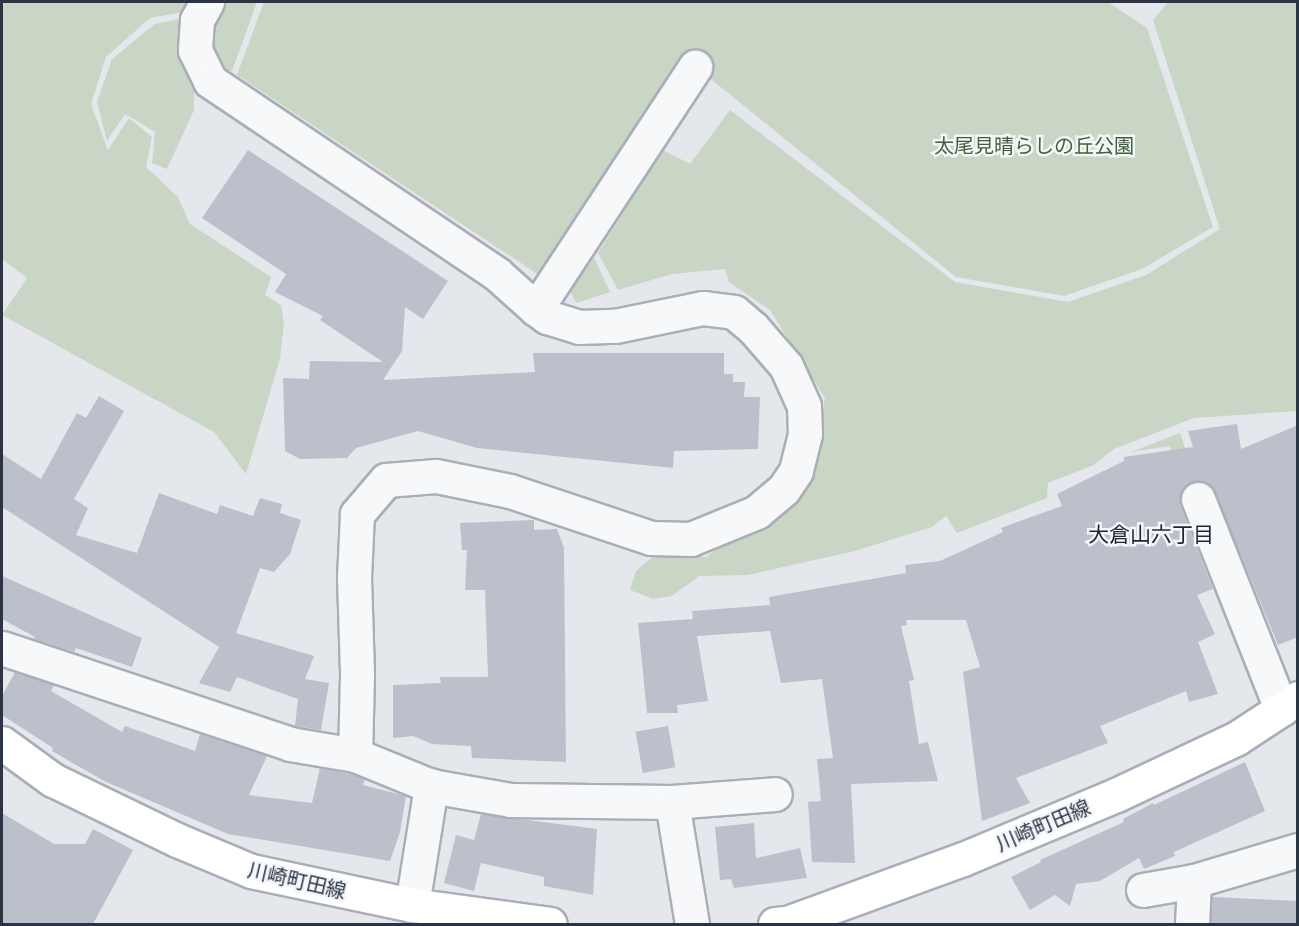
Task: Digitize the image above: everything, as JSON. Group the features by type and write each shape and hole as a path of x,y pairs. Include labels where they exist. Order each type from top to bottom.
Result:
{"main road":[{"name":"川崎町田線","path":"775,924 787,923 963,858 1116,795 1237,738 1289,704"},
{"name":"川崎町田線","path":"2,743 53,780 177,840 251,871 412,905 550,924"}],"street":[{"path":"207,2 197,20 195,50 210,81 497,274 536,309 548,316 579,327 615,326 703,308 734,312 753,327 786,366 804,406 805,434 796,471 784,489 757,512 691,539 651,538 510,491 436,476 386,480 357,514 354,577 357,675 355,755"},
{"path":"536,309 695,67"},
{"path":"1198,499 1289,704"},
{"path":"2,648 290,744 355,755 431,786 511,800 672,802 775,794"},
{"path":"412,905 431,786"},
{"path":"672,802 692,924"},
{"path":"1143,890 1194,881 1298,850"},
{"path":"1192,924 1194,881"}],"green space":[{"path":"2,2 193,2 188,11 150,18 106,57 91,104 108,150 129,118 152,137 146,167 178,197 190,224 271,277 265,295 281,305 284,323 280,359 246,474 214,432 2,315 27,278 2,259"},
{"path":"218,2 257,2 232,71 211,67 208,21"},
{"name":"太尾見晴らしの丘公園","path":"264,2 1108,2 1147,28 1213,227 1142,269 1064,296 956,277 702,72 563,291 237,75"},
{"path":"1168,2 1297,2 1297,411 1194,418 1114,449 1094,465 1048,483 1047,498 957,533 946,516 932,527 855,551 748,575 699,576 672,596 653,599 630,590 636,571 656,554 706,557 731,538 796,504 815,460 825,398 770,310 729,282 725,269 672,274 618,290 598,253 663,150 690,164 730,110 955,282 1068,302 1146,275 1220,229 1153,20"},
{"path":"183,18 194,78 194,110 167,169 152,163 155,132 125,114 107,141 97,102 112,59 155,24"},
{"path":"594,258 610,292 576,303 570,291"},
{"path":"1180,433 1189,460 1175,464 1170,446 1131,452"}],"building":[{"path":"248,150 448,281 423,319 405,307 402,351 383,380 535,372 533,353 724,353 724,374 733,374 733,382 745,382 744,397 760,397 758,449 674,451 673,468 477,448 418,431 356,448 347,458 300,459 285,451 283,378 309,379 310,361 383,362 320,320 323,316 275,292 286,274 202,218"},
{"path":"99,396 124,411 74,499 88,508 76,535 137,553 159,493 217,514 220,505 253,516 260,498 282,504 280,513 301,520 290,554 274,572 260,568 236,633 314,656 305,679 329,683 321,730 295,726 298,699 237,677 230,692 199,683 219,647 2,507 2,454 41,479 77,413 86,418"},
{"path":"1237,424 1241,449 1298,425 1298,637 1278,645 1215,492 1210,485 1201,481 1191,482 1183,488 1180,505 1213,589 1197,595 1215,634 1198,642 1218,694 1189,702 1186,691 1100,726 1108,743 1016,778 1030,803 982,821 963,672 980,667 966,620 906,620 907,625 901,626 914,680 909,681 919,744 928,742 938,781 851,784 855,863 812,862 808,802 821,801 817,759 833,758 822,679 781,683 770,631 697,636 708,701 677,705 678,713 647,713 638,623 693,619 692,611 770,605 769,597 906,573 905,565 940,561 1003,532 1001,528 1062,506 1057,494 1124,461 1124,457 1193,447 1188,431"},
{"path":"534,520 534,530 557,529 564,548 566,762 472,758 471,746 432,744 413,736 393,738 393,685 441,683 440,677 488,677 485,590 465,590 467,550 462,550 460,523"},
{"path":"2,576 142,638 132,667 76,648 74,652 34,639 35,637 2,619"},
{"path":"15,672 54,685 51,691 122,732 125,726 195,751 200,734 267,756 249,795 312,803 320,768 354,775 365,779 363,785 406,796 400,832 390,861 228,834 104,781 52,751 53,748 2,715 2,696"},
{"path":"668,726 675,767 643,773 636,732"},
{"path":"1245,762 1265,811 1174,852 1175,856 1144,869 1139,858 1100,881 1076,884 1070,906 1055,895 1030,910 1011,877 1041,862 1040,860 1124,822 1123,819 1153,803 1154,805"},
{"path":"2,813 54,844 85,844 93,829 133,850 93,924 2,924"},
{"path":"481,814 597,829 593,895 544,886 544,877 481,863 474,891 444,883 456,835 474,840"},
{"path":"754,823 756,858 800,848 807,878 734,888 731,879 720,880 715,827"},
{"path":"1212,897 1298,901 1298,924 1211,924"}],"district":[{"name":"大倉山六丁目","path":"1151,534"}]}
